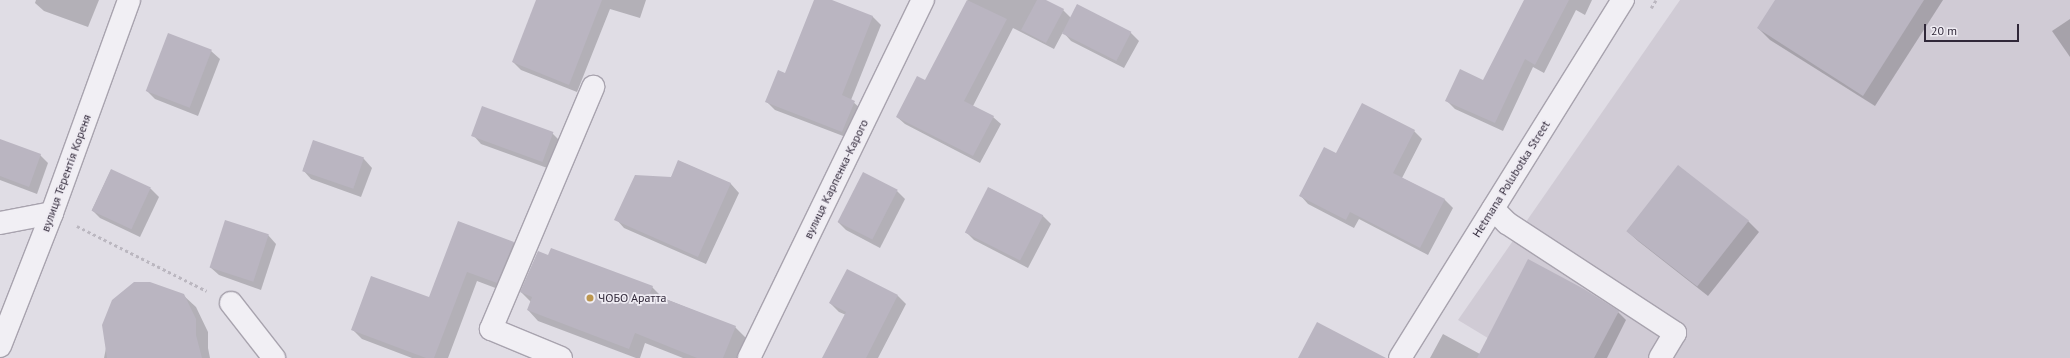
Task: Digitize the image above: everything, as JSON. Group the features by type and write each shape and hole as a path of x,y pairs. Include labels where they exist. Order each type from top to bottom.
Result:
{"street":[{"name":"вулиця Терентія Кореня","path":"0,346 52,213 129,0"},
{"name":"вулиця Карпенка-Карого","path":"749,358 923,0"},
{"name":"Hetmana Polubotka Street","path":"1400,358 1622,0"},
{"path":"562,358 491,329 593,87"},
{"path":"1493,209 1508,223 1675,333 1660,358"},
{"path":"0,223 52,213"},
{"path":"231,304 274,358"}],"path":[{"path":"52,213 231,304"}],"shaded area":[{"path":"1680,0 2070,0 2070,358 1521,358 1458,320"}],"building":[{"path":"536,0 602,0 569,85 512,62"},
{"path":"814,0 832,0 873,16 842,95 855,101 842,132 765,102 778,70 785,73"},
{"path":"967,0 1007,19 964,101 994,116 973,156 896,117 917,76 925,80"},
{"path":"1037,0 1046,0 1064,9 1046,43 1021,30"},
{"path":"1524,0 1569,0 1535,65 1525,59 1495,123 1445,101 1460,69 1483,80"},
{"path":"1775,0 1924,0 1863,96 1757,28"},
{"path":"1077,4 1131,32 1116,61 1062,33"},
{"path":"168,33 212,50 190,108 146,91"},
{"path":"1362,103 1415,130 1393,173 1445,199 1420,248 1350,212 1346,220 1299,196 1324,147 1336,153"},
{"path":"482,106 553,132 542,162 471,136"},
{"path":"0,139 41,154 29,187 0,176"},
{"path":"313,140 364,158 353,189 302,171"},
{"path":"678,160 731,183 698,257 614,220 635,175 671,177"},
{"path":"1678,165 1749,220 1697,287 1626,231"},
{"path":"111,169 151,188 131,229 92,211"},
{"path":"863,172 898,190 872,240 838,222"},
{"path":"988,187 1043,215 1020,261 965,232"},
{"path":"225,220 269,234 253,282 210,268"},
{"path":"458,221 514,242 497,283 467,272 434,358 426,358 351,330 371,276 429,297"},
{"name":"ЧОБО Аратта","path":"551,248 653,286 650,293 736,326 723,358 697,358 635,333 629,349 527,310 532,297 520,292 538,251 548,255"},
{"path":"1528,259 1584,289 1619,311 1594,358 1477,358"},
{"path":"847,269 898,295 866,358 822,358 846,312 829,303"},
{"path":"134,282 150,282 184,294 196,319 196,335 202,358 107,358 102,325 112,300"},
{"path":"1317,322 1386,358 1298,358"}],"place":[{"name":"ЧОБО Аратта","path":"590,298"}]}
